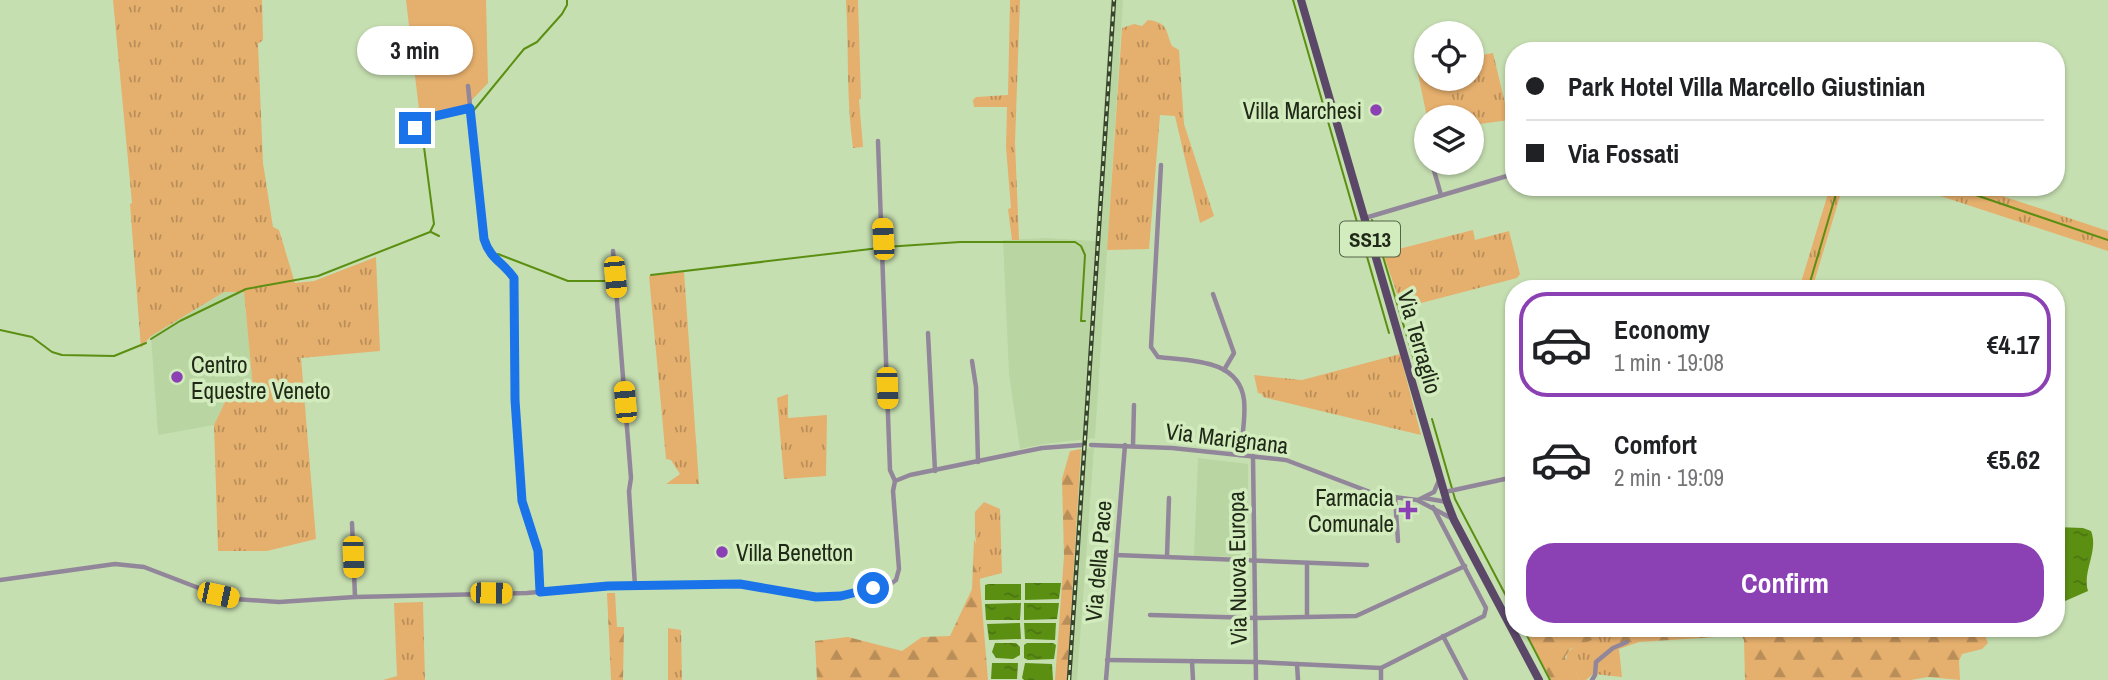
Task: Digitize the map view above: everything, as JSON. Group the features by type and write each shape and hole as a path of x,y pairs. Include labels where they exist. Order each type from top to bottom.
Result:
{"main road":[{"name":"Via Terraglio","path":"1301,0 1440,478 1449,491 1447,502 1505,616"},
{"name":"Via Terraglio","path":"1516,637 1539,680"}],"street":[{"path":"468,86 484,239 488,252 508,268 514,278 515,400 522,501 538,551 540,592"},
{"path":"415,128 418,120 470,111"},
{"path":"0,580 131,564 205,592 235,599 279,602 540,592 580,587 740,584 816,597 860,593 892,583 896,580 899,569 893,492 895,481 890,470 878,141"},
{"path":"1161,165 1152,347 1158,357 1197,361 1220,367 1235,379 1244,400 1240,455"},
{"path":"1435,175 1441,195"},
{"path":"1364,218 1505,177"},
{"path":"613,251 631,478 629,491 635,586"},
{"path":"1213,294 1234,353 1224,370"},
{"path":"928,333 935,471"},
{"path":"972,361 976,387 978,462"},
{"name":"Via Marignana","path":"1133,445 1135,405"},
{"path":"895,481 910,475 1042,448 1082,445"},
{"name":"Via Marignana","path":"1091,445 1125,448 1133,445 1286,460 1378,495 1447,502"},
{"name":"Via della Pace","path":"1106,680 1125,448"},
{"name":"Via Nuova Europa","path":"1253,456 1256,680"},
{"path":"1420,499 1434,492 1440,478"},
{"path":"1449,491 1505,479"},
{"path":"1395,497 1398,541"},
{"path":"1167,556 1169,498"},
{"name":"Via Marignana","path":"1420,499 1454,520"},
{"path":"1107,660 1256,662 1381,668 1484,616 1486,608 1433,507 1443,506 1447,502"},
{"path":"352,523 355,597"},
{"path":"1116,555 1367,565"},
{"path":"1307,563 1307,618"},
{"path":"1150,615 1346,617 1365,613 1465,566"},
{"path":"1443,636 1466,680"},
{"path":"1592,680 1596,662 1613,648 1626,642"},
{"path":"1192,662 1193,680"},
{"path":"1297,664 1298,680"},
{"path":"1381,668 1381,680"}],"shaded area":[{"path":"1111,0 1123,0 1095,438 1020,449 1009,374 1003,240 1047,238 1095,241"},
{"path":"224,292 244,292 254,399 226,400 214,425 158,435 151,336"},
{"path":"1094,448 1077,680 1067,680 1081,449"},
{"path":"1198,458 1248,464 1246,557 1194,556"}],"green space":[{"path":"113,0 262,0 263,40 258,44 263,163 273,227 279,230 295,283 314,281 376,257 380,351 301,358 316,539 267,551 218,551 214,425 226,400 254,399 244,292 224,292 151,336 141,348 132,203"},
{"path":"406,0 486,0 488,83 469,103 470,108 420,118"},
{"path":"846,0 858,0 859,100 863,147 853,148 849,111"},
{"path":"1010,0 1020,0 1015,143 1019,240 1012,240 1008,209 1011,208 1006,147 1007,107 974,107 973,100 976,97 1008,95"},
{"path":"1148,20 1163,25 1172,46 1179,50 1184,124 1214,216 1200,223 1175,116 1160,115 1149,249 1107,250 1122,28 1134,24 1142,26"},
{"path":"1493,53 1505,103 1505,121 1484,123 1484,105 1424,105 1422,91 1484,91 1484,55"},
{"path":"1827,196 1840,196 1815,280 1802,280"},
{"path":"1940,196 2002,196 2108,231 2108,251"},
{"path":"1473,230 1475,240 1509,231 1520,274 1517,278 1402,308 1383,253"},
{"path":"684,272 699,484 666,484 680,474 671,460 666,459 649,276"},
{"path":"1400,354 1421,435 1263,397 1258,393 1254,375 1302,380"},
{"path":"788,394 788,418 827,415 826,476 784,479 777,398"},
{"path":"1081,449 1067,680 1055,680 1064,556 1062,479 1070,451"},
{"path":"984,502 1000,509 1002,573 979,579 975,512"},
{"path":"974,539 977,546 988,680 817,680 815,641 848,637 902,651 922,637 950,636 972,589"},
{"path":"607,593 615,593 617,627 624,627 623,680 611,680"},
{"path":"423,602 425,680 383,680 397,676 394,603"},
{"path":"668,628 681,630 682,680 668,680"},
{"path":"1529,637 1599,637 1570,649 1565,657 1566,661 1574,664 1579,680 1551,680"},
{"path":"1595,637 1620,637 1615,647 1619,649 1622,677 1593,674 1586,680 1579,680 1575,668 1566,661 1567,653"},
{"path":"1716,637 1639,642 1619,649 1615,647 1615,639"},
{"path":"1742,637 1986,637 1988,643 1982,649 1962,654 1959,661 1960,680 1928,677 1911,680 1745,680"}],"water":[{"path":"2065,527 2091,531 2093,546 2087,576 2088,591 2065,601"},
{"path":"1025,583 1061,583 1059,599 1025,600"},
{"path":"1021,584 1021,600 985,600 985,585"},
{"path":"1021,603 1020,620 986,620 985,604"},
{"path":"1024,603 1059,603 1057,619 1024,620"},
{"path":"1020,623 1021,639 989,640 987,624"},
{"path":"1024,623 1056,623 1055,640 1025,639"},
{"path":"995,643 1016,643 1020,647 1020,655 1013,659 996,658 992,652"},
{"path":"1053,643 1056,645 1054,659 1024,658 1024,645"},
{"path":"992,663 1018,663 1017,679 991,679"},
{"path":"1025,663 1052,664 1053,680 1024,680 1022,678"}],"waterway":[{"path":"151,339 180,321 246,289 318,276 430,232 434,224 421,124 474,110 524,49 537,42 562,14 567,0"},
{"path":"1293,0 1389,333"},
{"path":"1811,280 1835,196"},
{"path":"1978,196 2108,240"},
{"path":"1372,220 1420,380"},
{"path":"431,232 439,236"},
{"path":"885,247 960,242 1075,242 1081,246 1085,255 1081,321 1085,321"},
{"path":"651,275 879,248"},
{"path":"498,254 568,281 611,281"},
{"path":"0,330 32,337 52,352 62,355 114,356 146,343"},
{"path":"1432,419 1455,499 1505,594"},
{"path":"1528,637 1550,680"}],"railway":[{"path":"1069,680 1114,0"}],"place":[{"name":"Villa Marchesi","path":"1376,110"},
{"name":"Centro Equestre Veneto","path":"177,377"},
{"name":"Farmacia Comunale","path":"1408,510"},
{"name":"Villa Benetton","path":"722,552"}],"route":[{"path":"415,128 418,120 470,108 484,239 488,252 508,268 514,278 515,400 522,501 538,551 540,592 608,586 740,584 816,597 860,593 873,588"}]}
